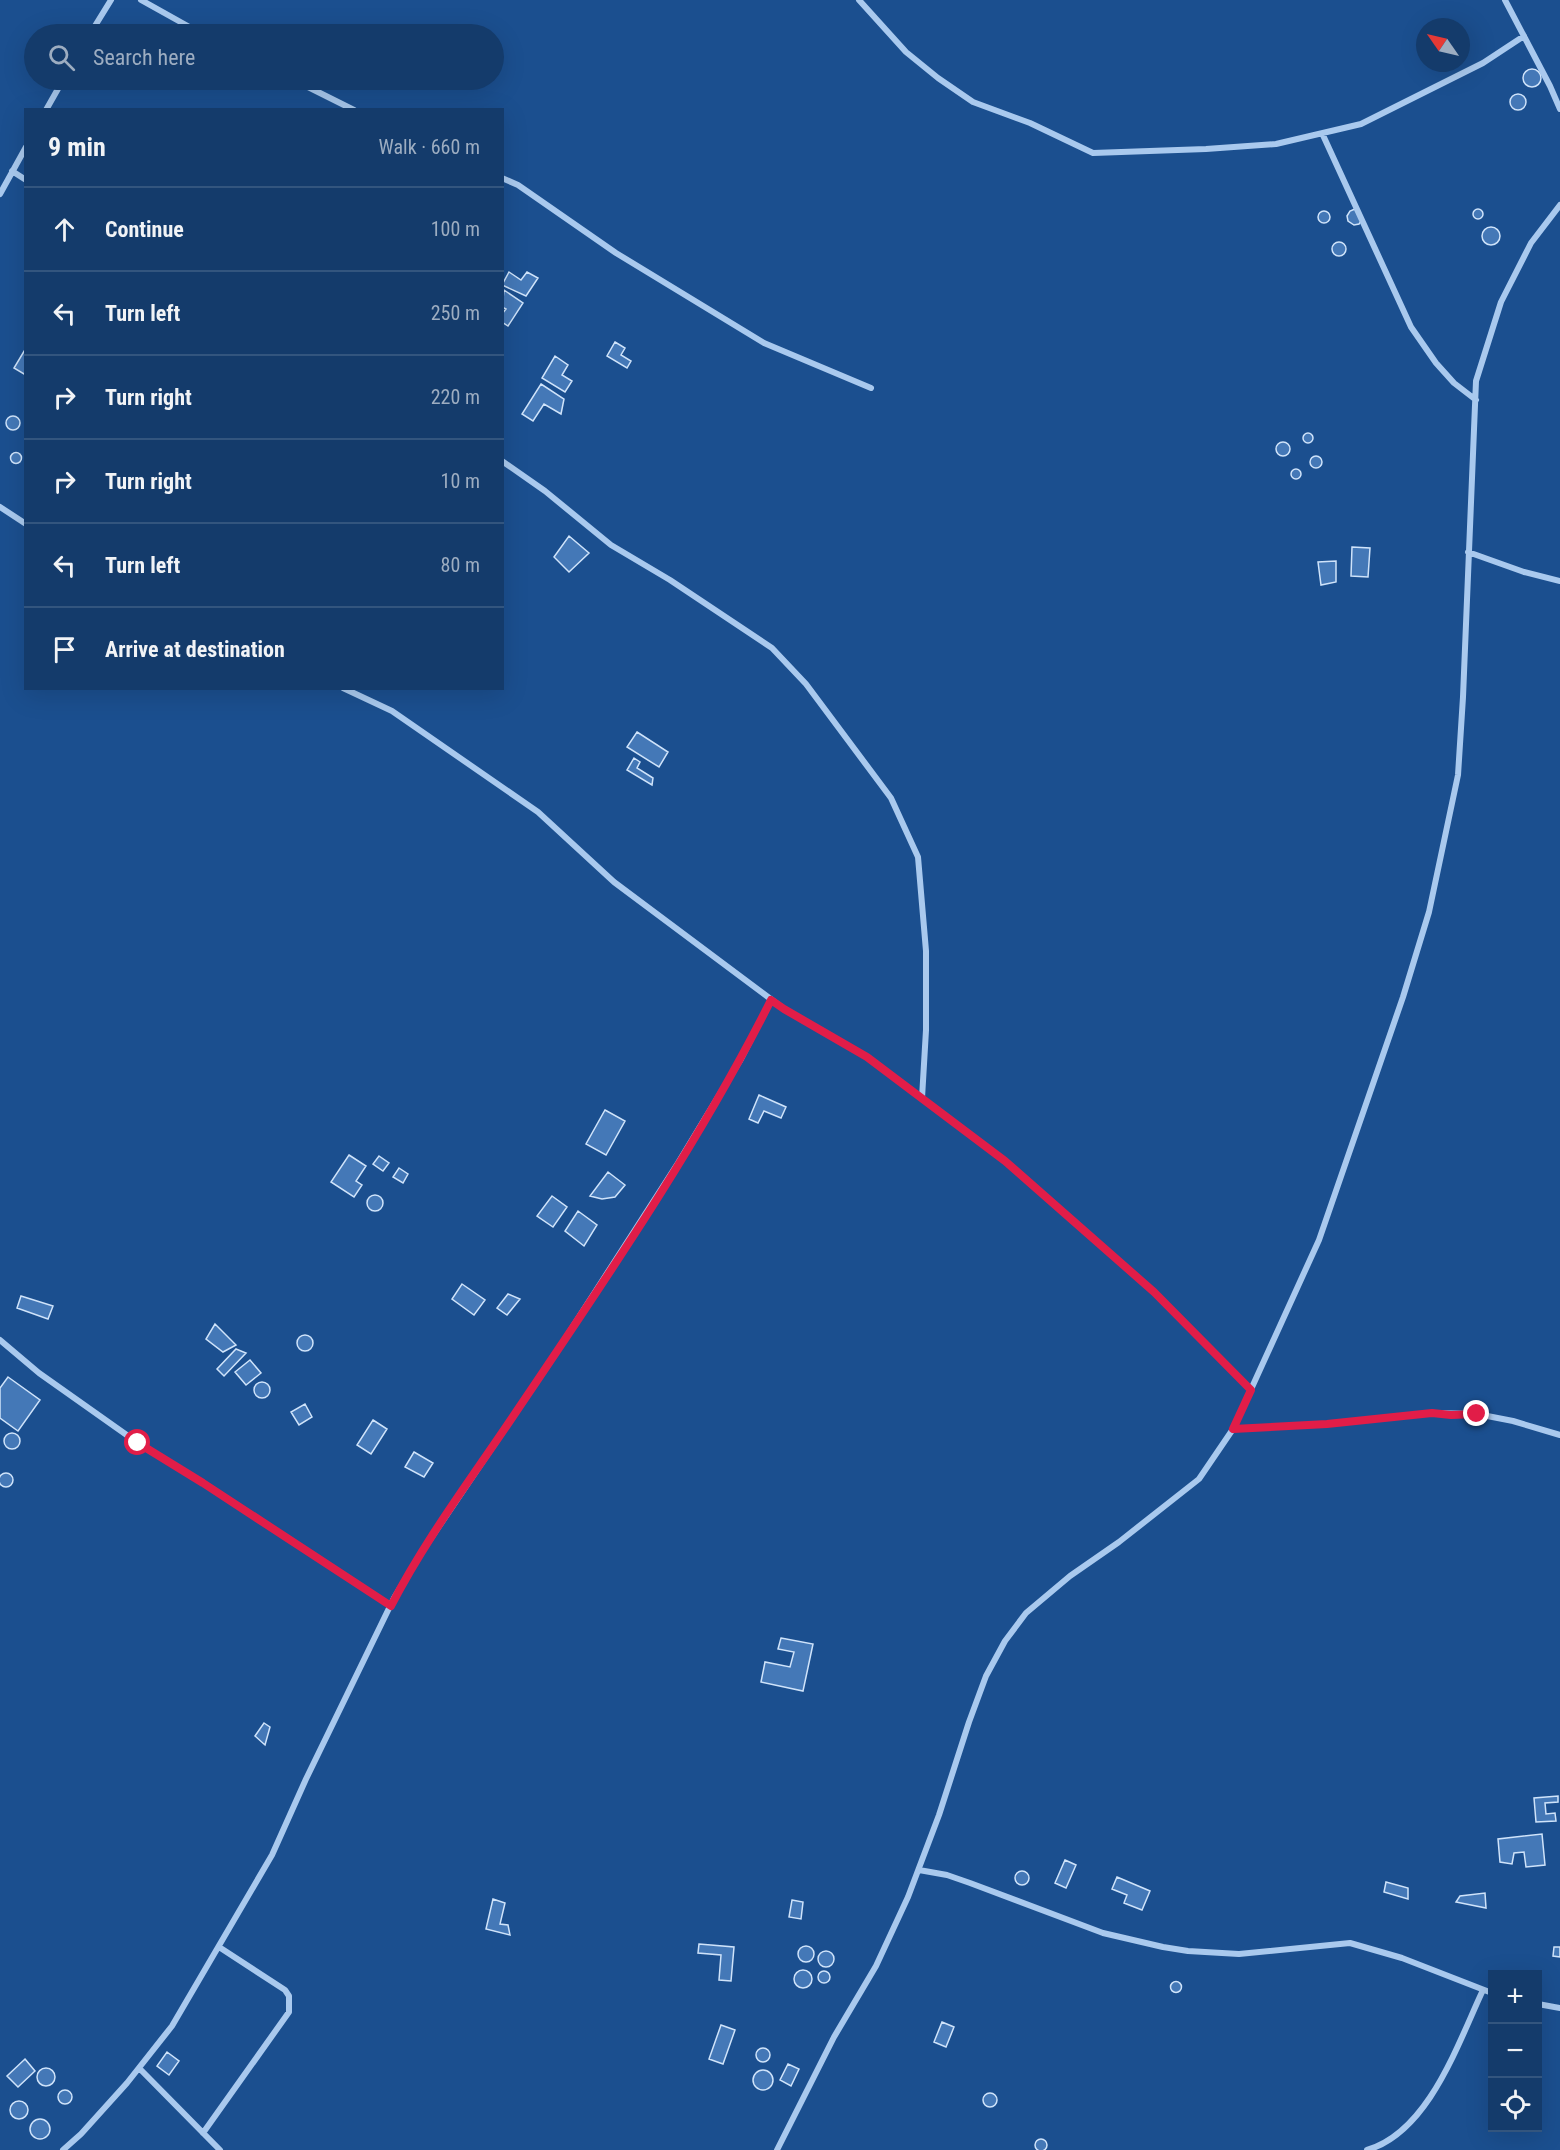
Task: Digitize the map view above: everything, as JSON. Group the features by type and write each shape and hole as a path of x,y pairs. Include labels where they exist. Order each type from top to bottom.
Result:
{"street":[{"path":"96,24 111,0"},
{"path":"141,0 184,24"},
{"path":"859,0 906,52 973,102 1030,123 1093,153 1276,144 1361,124 1483,63 1524,36"},
{"path":"1505,0 1560,109"},
{"path":"47,108 57,90"},
{"path":"314,90 350,108"},
{"path":"1322,133 1411,327 1436,363 1476,400"},
{"path":"0,194 24,150"},
{"path":"12,171 24,179"},
{"path":"504,179 518,185 616,253 764,343 871,388"},
{"path":"777,2150 834,2037 876,1966 908,1898 939,1815 972,1712 986,1676 1005,1641 1026,1613 1070,1576 1119,1542 1199,1479 1233,1429 1319,1240 1403,997 1429,912 1458,775 1476,381 1501,302 1531,243 1560,205"},
{"path":"504,462 545,491 611,545 670,580 772,648 806,684 891,798 918,857 926,951 926,1030 922,1098"},
{"path":"0,507 24,523"},
{"path":"1468,552 1524,572 1560,581"},
{"path":"347,690 392,711 538,812 614,882 771,1000 867,1057 1005,1161 1154,1292 1251,1390"},
{"path":"63,2150 81,2134 139,2068 172,2026 272,1855 306,1779 391,1606 421,1553 563,1343 678,1163 741,1059 771,1000"},
{"path":"0,1340 39,1373 138,1443 391,1606"},
{"path":"1233,1429 1327,1424 1432,1413 1477,1414 1513,1420 1560,1435"},
{"path":"919,1870 947,1875 1103,1933 1163,1947 1188,1952 1239,1954 1350,1943 1402,1958 1488,1992"},
{"path":"203,2133 289,2012 289,1996 285,1990 219,1947"},
{"path":"1367,2150 1380,2146 1411,2123 1443,2076 1483,1990"},
{"path":"1542,2005 1560,2008"},
{"path":"139,2068 220,2150"}],"building":[{"path":"1532,69 1538,72 1541,78 1538,84 1532,87 1526,84 1523,78 1526,72"},
{"path":"1518,94 1524,96 1526,102 1524,108 1518,110 1512,108 1510,102 1512,96"},
{"path":"1355,209 1362,220 1359,224 1354,225 1348,221 1347,216"},
{"path":"1478,209 1482,210 1482,218 1478,219 1474,218 1473,214 1474,210"},
{"path":"1326,211 1330,217 1326,223 1322,223 1318,215"},
{"path":"1491,227 1497,230 1500,236 1497,242 1491,245 1485,242 1482,236 1485,230"},
{"path":"1336,242 1342,242 1346,249 1342,256 1336,256 1332,252 1332,246"},
{"path":"509,272 521,280 527,272 538,278 526,296 504,286"},
{"path":"504,290 523,303 508,326 504,323 506,309 504,308"},
{"path":"615,342 625,348 621,355 631,361 627,368 607,356"},
{"path":"24,351 24,374 14,368"},
{"path":"555,356 568,365 562,375 572,381 565,392 542,378"},
{"path":"541,384 564,399 561,414 544,404 533,421 522,414"},
{"path":"13,416 18,418 20,423 18,428 13,430 8,428 6,423 8,418"},
{"path":"1308,433 1313,438 1308,443 1303,438"},
{"path":"1280,442 1286,442 1290,449 1286,456 1280,456 1276,452 1276,446"},
{"path":"16,453 20,454 20,462 16,463 12,462 11,458 12,454"},
{"path":"1318,456 1321,457 1321,467 1314,468 1311,467 1310,460 1311,457"},
{"path":"1296,469 1300,470 1300,478 1296,479 1292,478 1291,474 1292,470"},
{"path":"569,536 589,553 569,572 554,557"},
{"path":"1352,547 1370,548 1368,577 1351,576"},
{"path":"1336,561 1336,582 1321,585 1318,562"},
{"path":"637,732 668,752 659,767 627,747"},
{"path":"634,758 640,762 637,768 653,778 652,785 627,770"},
{"path":"759,1095 786,1107 781,1118 764,1111 758,1123 749,1119"},
{"path":"605,1110 625,1121 606,1155 586,1144"},
{"path":"349,1155 366,1166 356,1181 362,1185 354,1197 331,1182"},
{"path":"379,1156 389,1163 383,1171 373,1164"},
{"path":"399,1168 408,1174 403,1183 393,1177"},
{"path":"608,1172 625,1185 615,1197 602,1199 590,1196"},
{"path":"375,1195 381,1197 383,1203 381,1209 375,1211 369,1209 367,1203 369,1197"},
{"path":"552,1196 567,1207 553,1227 537,1216"},
{"path":"578,1211 597,1225 584,1246 565,1231"},
{"path":"462,1284 485,1300 474,1315 452,1299"},
{"path":"508,1294 520,1299 507,1315 497,1308"},
{"path":"21,1296 53,1306 48,1319 17,1308"},
{"path":"215,1324 236,1345 223,1352 206,1339"},
{"path":"305,1335 313,1343 305,1351 297,1343"},
{"path":"236,1349 246,1353 224,1376 217,1369"},
{"path":"250,1360 261,1373 246,1385 235,1372"},
{"path":"8,1377 40,1400 18,1431 0,1418 0,1388"},
{"path":"262,1382 270,1390 262,1398 254,1390"},
{"path":"305,1404 312,1417 299,1425 291,1412"},
{"path":"373,1420 387,1429 371,1454 357,1445"},
{"path":"12,1433 20,1441 12,1449 4,1441"},
{"path":"414,1452 433,1463 424,1477 405,1467"},
{"path":"3,1473 9,1473 13,1480 9,1487 3,1487 -1,1483 -1,1477"},
{"path":"781,1638 813,1644 803,1691 761,1682 765,1662 790,1667 794,1652 778,1649"},
{"path":"264,1723 270,1727 265,1745 255,1736"},
{"path":"1558,1796 1558,1802 1545,1803 1546,1814 1555,1813 1556,1821 1536,1822 1534,1798"},
{"path":"1542,1834 1545,1865 1526,1867 1524,1852 1514,1853 1512,1864 1500,1862 1498,1839"},
{"path":"1065,1860 1076,1865 1066,1888 1055,1883"},
{"path":"1019,1871 1025,1871 1029,1878 1025,1885 1019,1885 1015,1881 1015,1875"},
{"path":"1117,1877 1150,1891 1142,1910 1124,1903 1127,1895 1112,1889"},
{"path":"1386,1882 1408,1888 1408,1899 1384,1892"},
{"path":"1485,1893 1486,1908 1456,1902 1460,1896"},
{"path":"493,1899 505,1903 500,1924 508,1925 510,1935 486,1929"},
{"path":"792,1900 803,1902 801,1919 789,1917"},
{"path":"699,1944 734,1947 731,1981 719,1980 721,1955 698,1953"},
{"path":"806,1946 814,1954 806,1962 798,1954"},
{"path":"1554,1947 1560,1947 1560,1957 1553,1956"},
{"path":"826,1951 834,1959 826,1967 818,1959"},
{"path":"803,1970 809,1973 812,1979 809,1985 803,1988 797,1985 794,1979 797,1973"},
{"path":"826,1971 830,1977 826,1983 822,1983 818,1975"},
{"path":"1176,1981 1182,1987 1176,1993 1170,1987"},
{"path":"942,2022 954,2027 946,2047 934,2042"},
{"path":"721,2025 735,2030 723,2064 709,2059"},
{"path":"763,2048 768,2050 770,2055 768,2060 763,2062 758,2060 756,2055 758,2050"},
{"path":"167,2052 179,2061 169,2075 157,2066"},
{"path":"25,2059 35,2071 18,2087 7,2076"},
{"path":"788,2064 799,2069 791,2086 780,2080"},
{"path":"46,2068 52,2071 55,2077 52,2083 46,2086 40,2083 37,2077 40,2071"},
{"path":"763,2070 770,2073 773,2080 770,2087 763,2090 756,2087 753,2080 756,2073"},
{"path":"62,2090 68,2090 72,2097 68,2104 62,2104 58,2100 58,2094"},
{"path":"990,2093 995,2095 997,2100 995,2105 990,2107 985,2105 983,2100 985,2095"},
{"path":"19,2101 25,2104 28,2110 25,2116 19,2119 13,2116 10,2110 13,2104"},
{"path":"40,2119 47,2122 50,2129 47,2136 40,2139 33,2136 30,2129 33,2122"},
{"path":"1041,2139 1047,2145 1041,2151 1035,2145"}],"route":[{"path":"138,1443 391,1606 421,1553 550,1362 678,1163 741,1059 771,1000 867,1057 1005,1161 1154,1292 1251,1390 1233,1429 1327,1424 1432,1413 1477,1414"}]}
